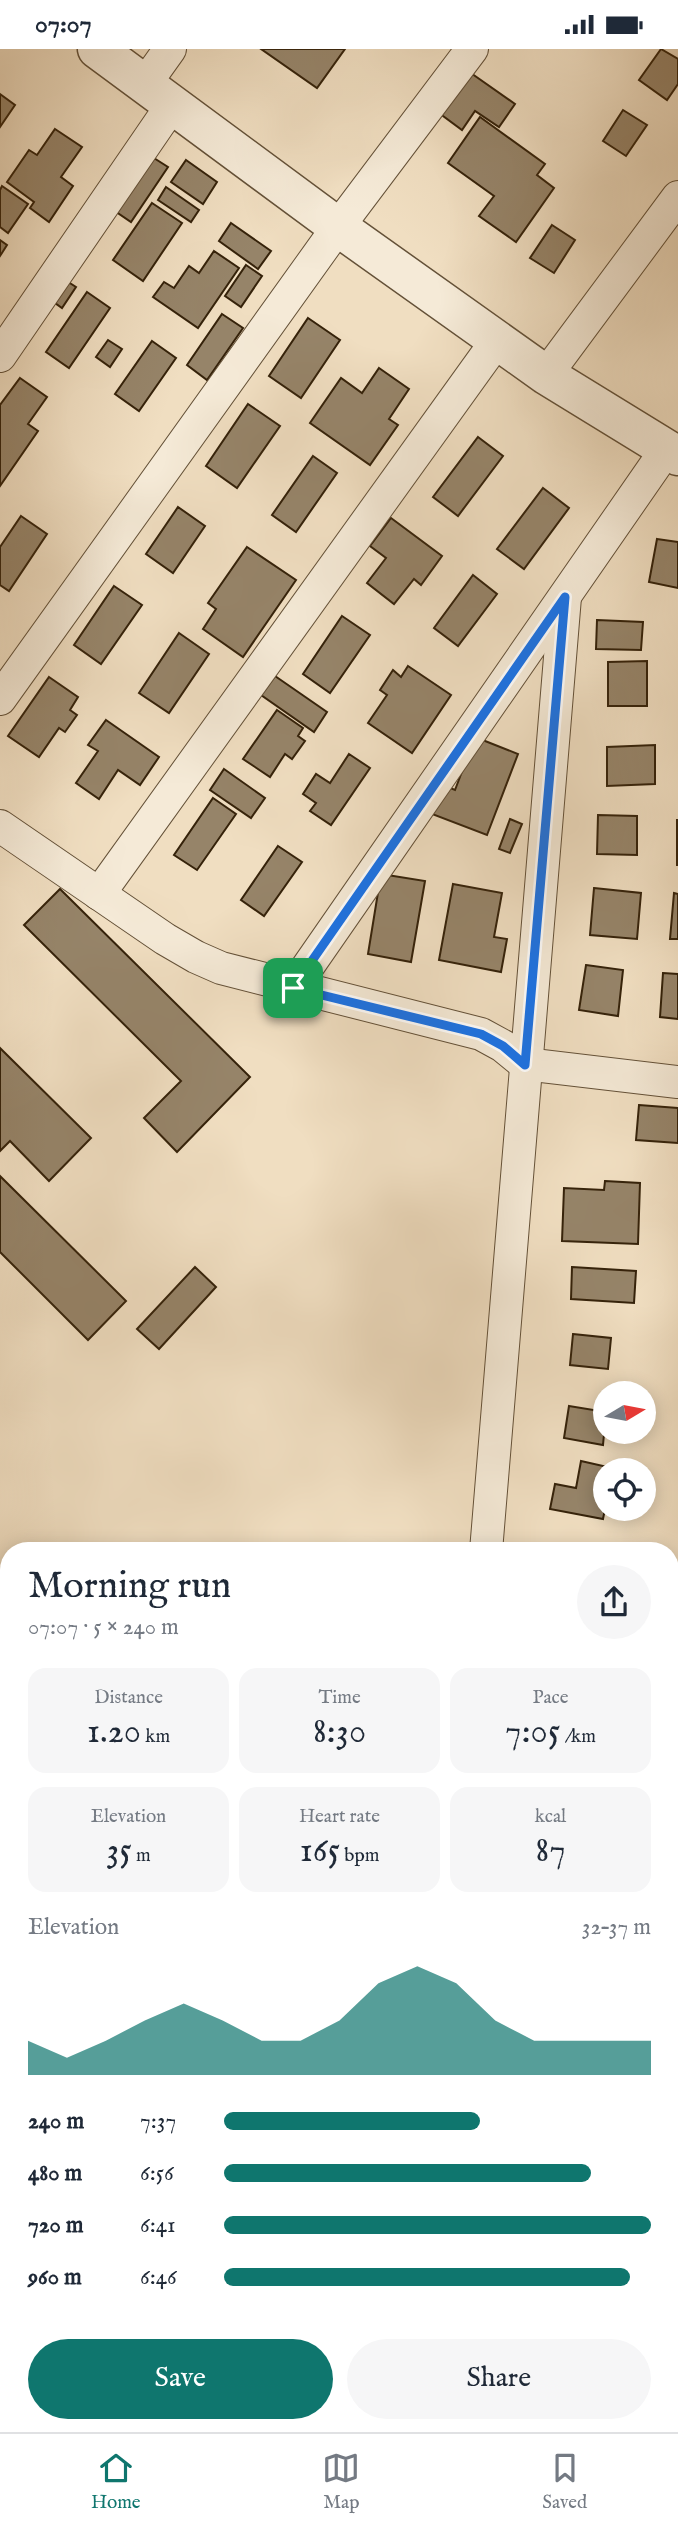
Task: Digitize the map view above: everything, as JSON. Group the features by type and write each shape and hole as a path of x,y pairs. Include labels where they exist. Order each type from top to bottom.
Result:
{"street":[{"path":"97,49 338,227 546,375 672,453 565,597 293,988"},
{"path":"0,356 158,95 170,49"},
{"path":"0,699 338,227 472,49"},
{"path":"546,375 678,197"},
{"path":"99,894 498,339"},
{"path":"487,1542 565,597"},
{"path":"0,826 196,957 221,968 481,1034 503,1046 525,1065 678,1082"}],"building":[{"path":"261,49 345,49 317,88"},
{"path":"661,49 678,59 678,84 667,100 639,80"},
{"path":"468,71 515,104 499,127 475,111 462,130 439,113"},
{"path":"0,94 15,105 0,127"},
{"path":"623,110 647,125 626,156 603,141"},
{"path":"480,117 545,164 537,175 554,188 516,242 479,216 494,196 448,163"},
{"path":"55,129 82,147 61,177 73,186 49,222 30,208 34,202 7,182 29,150 37,155"},
{"path":"146,153 168,167 131,222 109,207"},
{"path":"186,160 217,182 203,204 171,182"},
{"path":"2,186 28,204 8,233 0,227"},
{"path":"166,187 199,210 191,222 158,200"},
{"path":"152,203 182,223 143,281 113,260"},
{"path":"231,223 271,251 258,269 219,241"},
{"path":"552,225 575,240 554,273 530,258"},
{"path":"0,240 7,245 0,256"},
{"path":"214,251 239,268 198,328 153,297 164,282 174,288 189,266 199,273"},
{"path":"246,265 262,276 241,307 225,296"},
{"path":"62,278 76,287 62,308 48,298"},
{"path":"87,292 110,308 69,368 46,352"},
{"path":"222,314 243,328 207,380 187,365"},
{"path":"308,318 340,340 301,398 269,376"},
{"path":"108,340 122,349 110,367 96,357"},
{"path":"152,341 176,358 139,411 115,394"},
{"path":"379,368 409,389 389,419 398,425 370,465 310,423 341,378 362,393"},
{"path":"20,378 47,397 28,424 38,431 0,486 0,405"},
{"path":"248,404 280,426 237,488 206,466"},
{"path":"478,437 503,456 458,516 433,497"},
{"path":"313,456 337,473 296,532 272,515"},
{"path":"543,488 569,508 524,569 497,549"},
{"path":"178,507 205,526 173,573 146,554"},
{"path":"21,516 47,534 9,591 0,585 0,547"},
{"path":"391,518 442,556 421,585 414,579 394,604 367,583 386,558 370,546"},
{"path":"657,539 678,542 678,588 649,582"},
{"path":"247,547 296,580 243,657 203,629 216,609 208,603"},
{"path":"473,575 497,594 458,646 434,628"},
{"path":"114,586 142,605 101,664 74,645"},
{"path":"342,616 370,635 330,693 303,674"},
{"path":"597,620 643,622 641,650 596,649"},
{"path":"179,633 209,654 169,713 139,693"},
{"path":"647,661 647,706 608,706 608,662"},
{"path":"408,666 451,695 412,753 368,723 387,695 380,690 393,670 401,677"},
{"path":"275,676 327,712 314,732 261,695"},
{"path":"49,677 78,697 70,710 77,715 65,732 59,728 39,757 8,736"},
{"path":"277,710 303,728 298,736 305,741 292,759 285,754 270,777 243,759"},
{"path":"106,720 159,757 140,785 118,770 99,799 76,783 98,751 88,745"},
{"path":"475,737 518,754 487,835 432,814 443,785 455,790"},
{"path":"655,745 655,784 607,786 607,747"},
{"path":"349,754 370,768 331,825 310,811 316,803 303,794 316,774 330,783"},
{"path":"224,769 265,798 251,818 210,790"},
{"path":"213,798 236,814 197,870 174,855"},
{"path":"598,815 637,816 637,855 597,854"},
{"path":"510,819 522,824 510,853 499,849"},
{"path":"678,820 678,865 677,865"},
{"path":"278,846 302,862 264,916 241,900"},
{"path":"381,874 425,881 411,962 368,954"},
{"path":"453,884 502,893 494,937 507,939 501,972 439,960"},
{"path":"594,888 641,893 637,939 590,935"},
{"path":"60,889 250,1077 177,1152 144,1118 181,1081 24,925"},
{"path":"674,893 678,894 678,939 670,939"},
{"path":"586,965 623,970 618,1016 579,1010"},
{"path":"663,973 678,974 678,1019 660,1017"},
{"path":"0,1048 91,1138 49,1181 10,1141 0,1151"},
{"path":"639,1105 678,1108 678,1143 636,1140"},
{"path":"0,1176 126,1301 88,1340 0,1252"},
{"path":"605,1181 640,1183 638,1244 562,1241 564,1188 604,1190"},
{"path":"195,1267 216,1287 159,1349 137,1329"},
{"path":"572,1267 636,1271 634,1303 571,1299"},
{"path":"573,1334 611,1338 608,1369 570,1365"},
{"path":"569,1406 593,1410 593,1443 564,1438"},
{"path":"581,1461 593,1464 593,1517 550,1509 555,1484 576,1488"}],"route":[{"path":"565,597 525,1065 503,1046 481,1034 293,988 565,597"}]}
